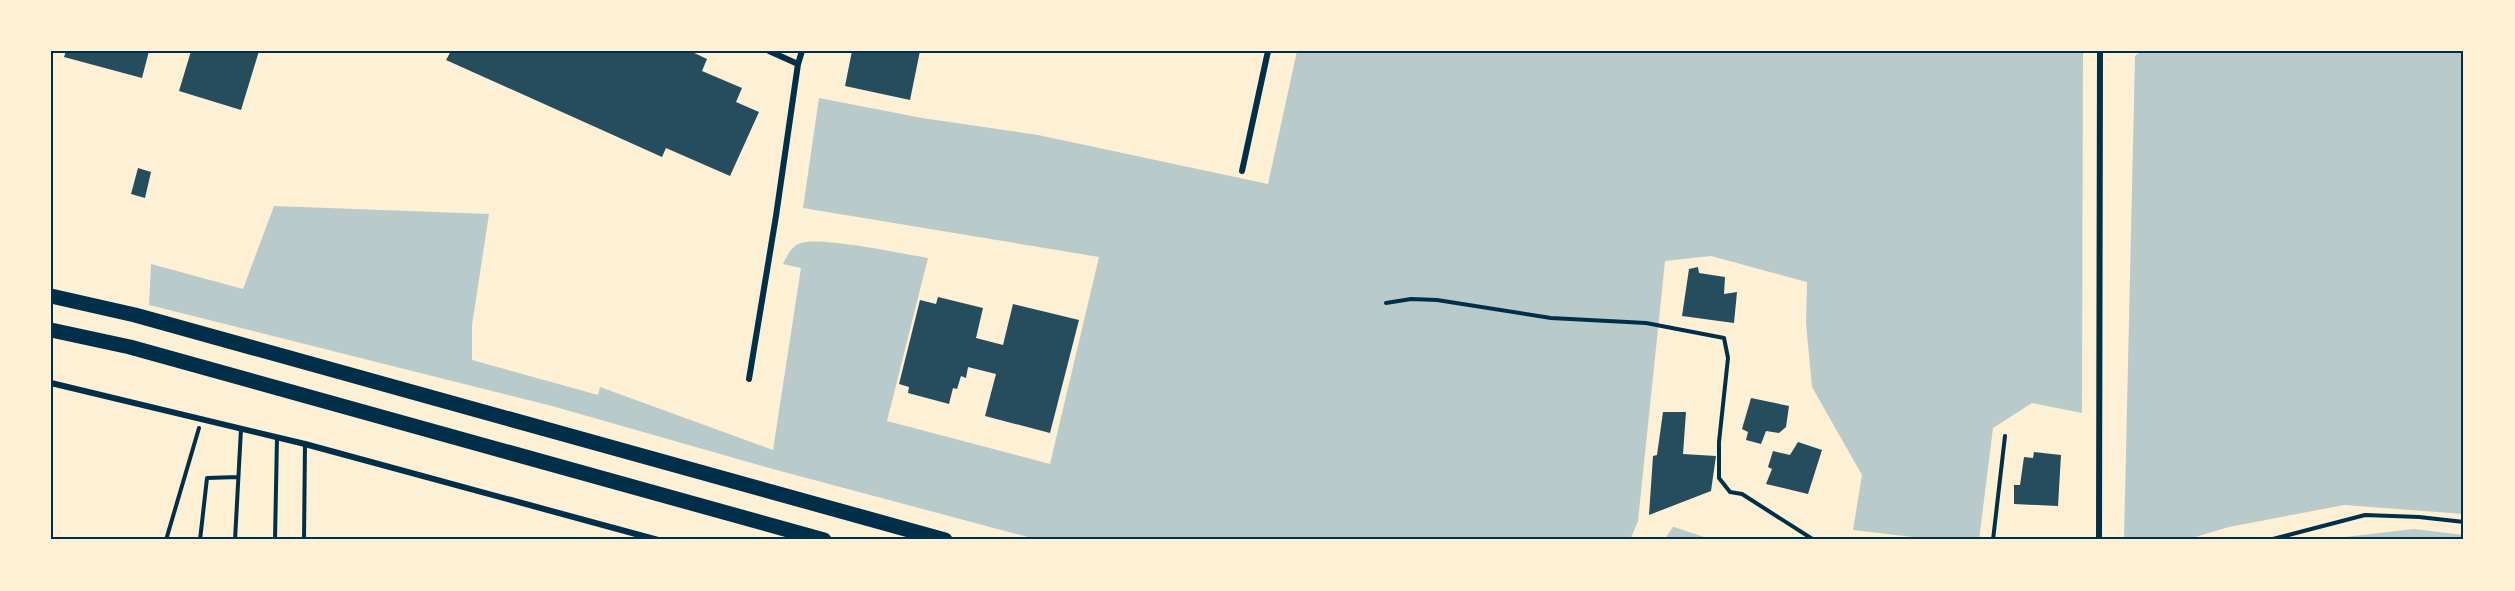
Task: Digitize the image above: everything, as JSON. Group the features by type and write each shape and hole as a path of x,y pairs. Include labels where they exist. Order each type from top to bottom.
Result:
{"highway":[{"path":"51,296 135,315 945,540"},
{"path":"51,330 130,347 824,540"}],"street":[{"path":"769,51 798,64"},
{"path":"749,379 798,64 802,51"},
{"path":"1242,171 1268,51"},
{"path":"2097,539 2100,51"},
{"path":"51,383 305,444 658,540"}],"lane":[{"path":"1386,303 1411,299 1437,300 1551,318 1646,323 1724,338 1728,358 1719,442 1719,478 1730,492 1742,494 1814,540"},
{"path":"235,540 241,429"},
{"path":"1993,540 2005,436"},
{"path":"275,540 277,437"},
{"path":"304,540 305,444"},
{"path":"200,540 207,477 238,477"},
{"path":"2269,540 2365,515 2419,517 2464,522"}],"path":[{"path":"166,540 202,419"}],"shaded area":[{"path":"1297,51 2083,51 2082,413 2032,403 1993,428 1979,540 1938,540 1853,530 1862,475 1812,387 1806,323 1807,282 1711,256 1665,261 1638,521 1630,540 1039,540 769,468 552,406 149,305 151,264 243,289 274,206 489,214 472,325 472,360 598,395 600,387 773,450 801,268 783,264 792,249 798,244 811,241 928,258 887,421 1050,464 1099,257 803,208 819,98 922,118 1038,135 1268,184"},
{"path":"2142,51 2464,51 2464,514 2344,505 2229,527 2185,540 2124,540 2135,56"},
{"path":"1674,527 1713,540 1664,540"},
{"path":"2414,529 2464,535 2464,540 2319,540"}],"building":[{"path":"66,51 149,51 142,78 64,57"},
{"path":"191,51 259,51 241,110 179,91"},
{"path":"451,51 690,51 707,59 702,71 742,88 736,102 759,112 730,176 666,148 662,157 446,60"},
{"path":"852,51 920,51 910,100 845,86"},
{"path":"138,168 151,172 145,198 131,194"},
{"path":"1698,267 1699,273 1725,277 1724,294 1737,292 1734,323 1682,316 1689,269"},
{"path":"938,297 983,308 976,338 1003,345 1013,304 1079,320 1050,433 985,416 996,374 968,367 966,378 961,376 957,389 953,388 949,404 908,393 909,387 899,384 920,300 936,304"},
{"path":"1751,398 1789,406 1786,427 1779,433 1766,431 1761,444 1746,440 1748,432 1742,429"},
{"path":"1663,412 1686,412 1683,454 1716,456 1711,491 1649,515 1653,456 1657,455"},
{"path":"1798,442 1822,450 1808,494 1766,484 1772,469 1768,467 1773,451 1790,455"},
{"path":"2034,452 2061,455 2058,506 2014,504 2014,485 2020,485 2024,457 2033,458"}]}
